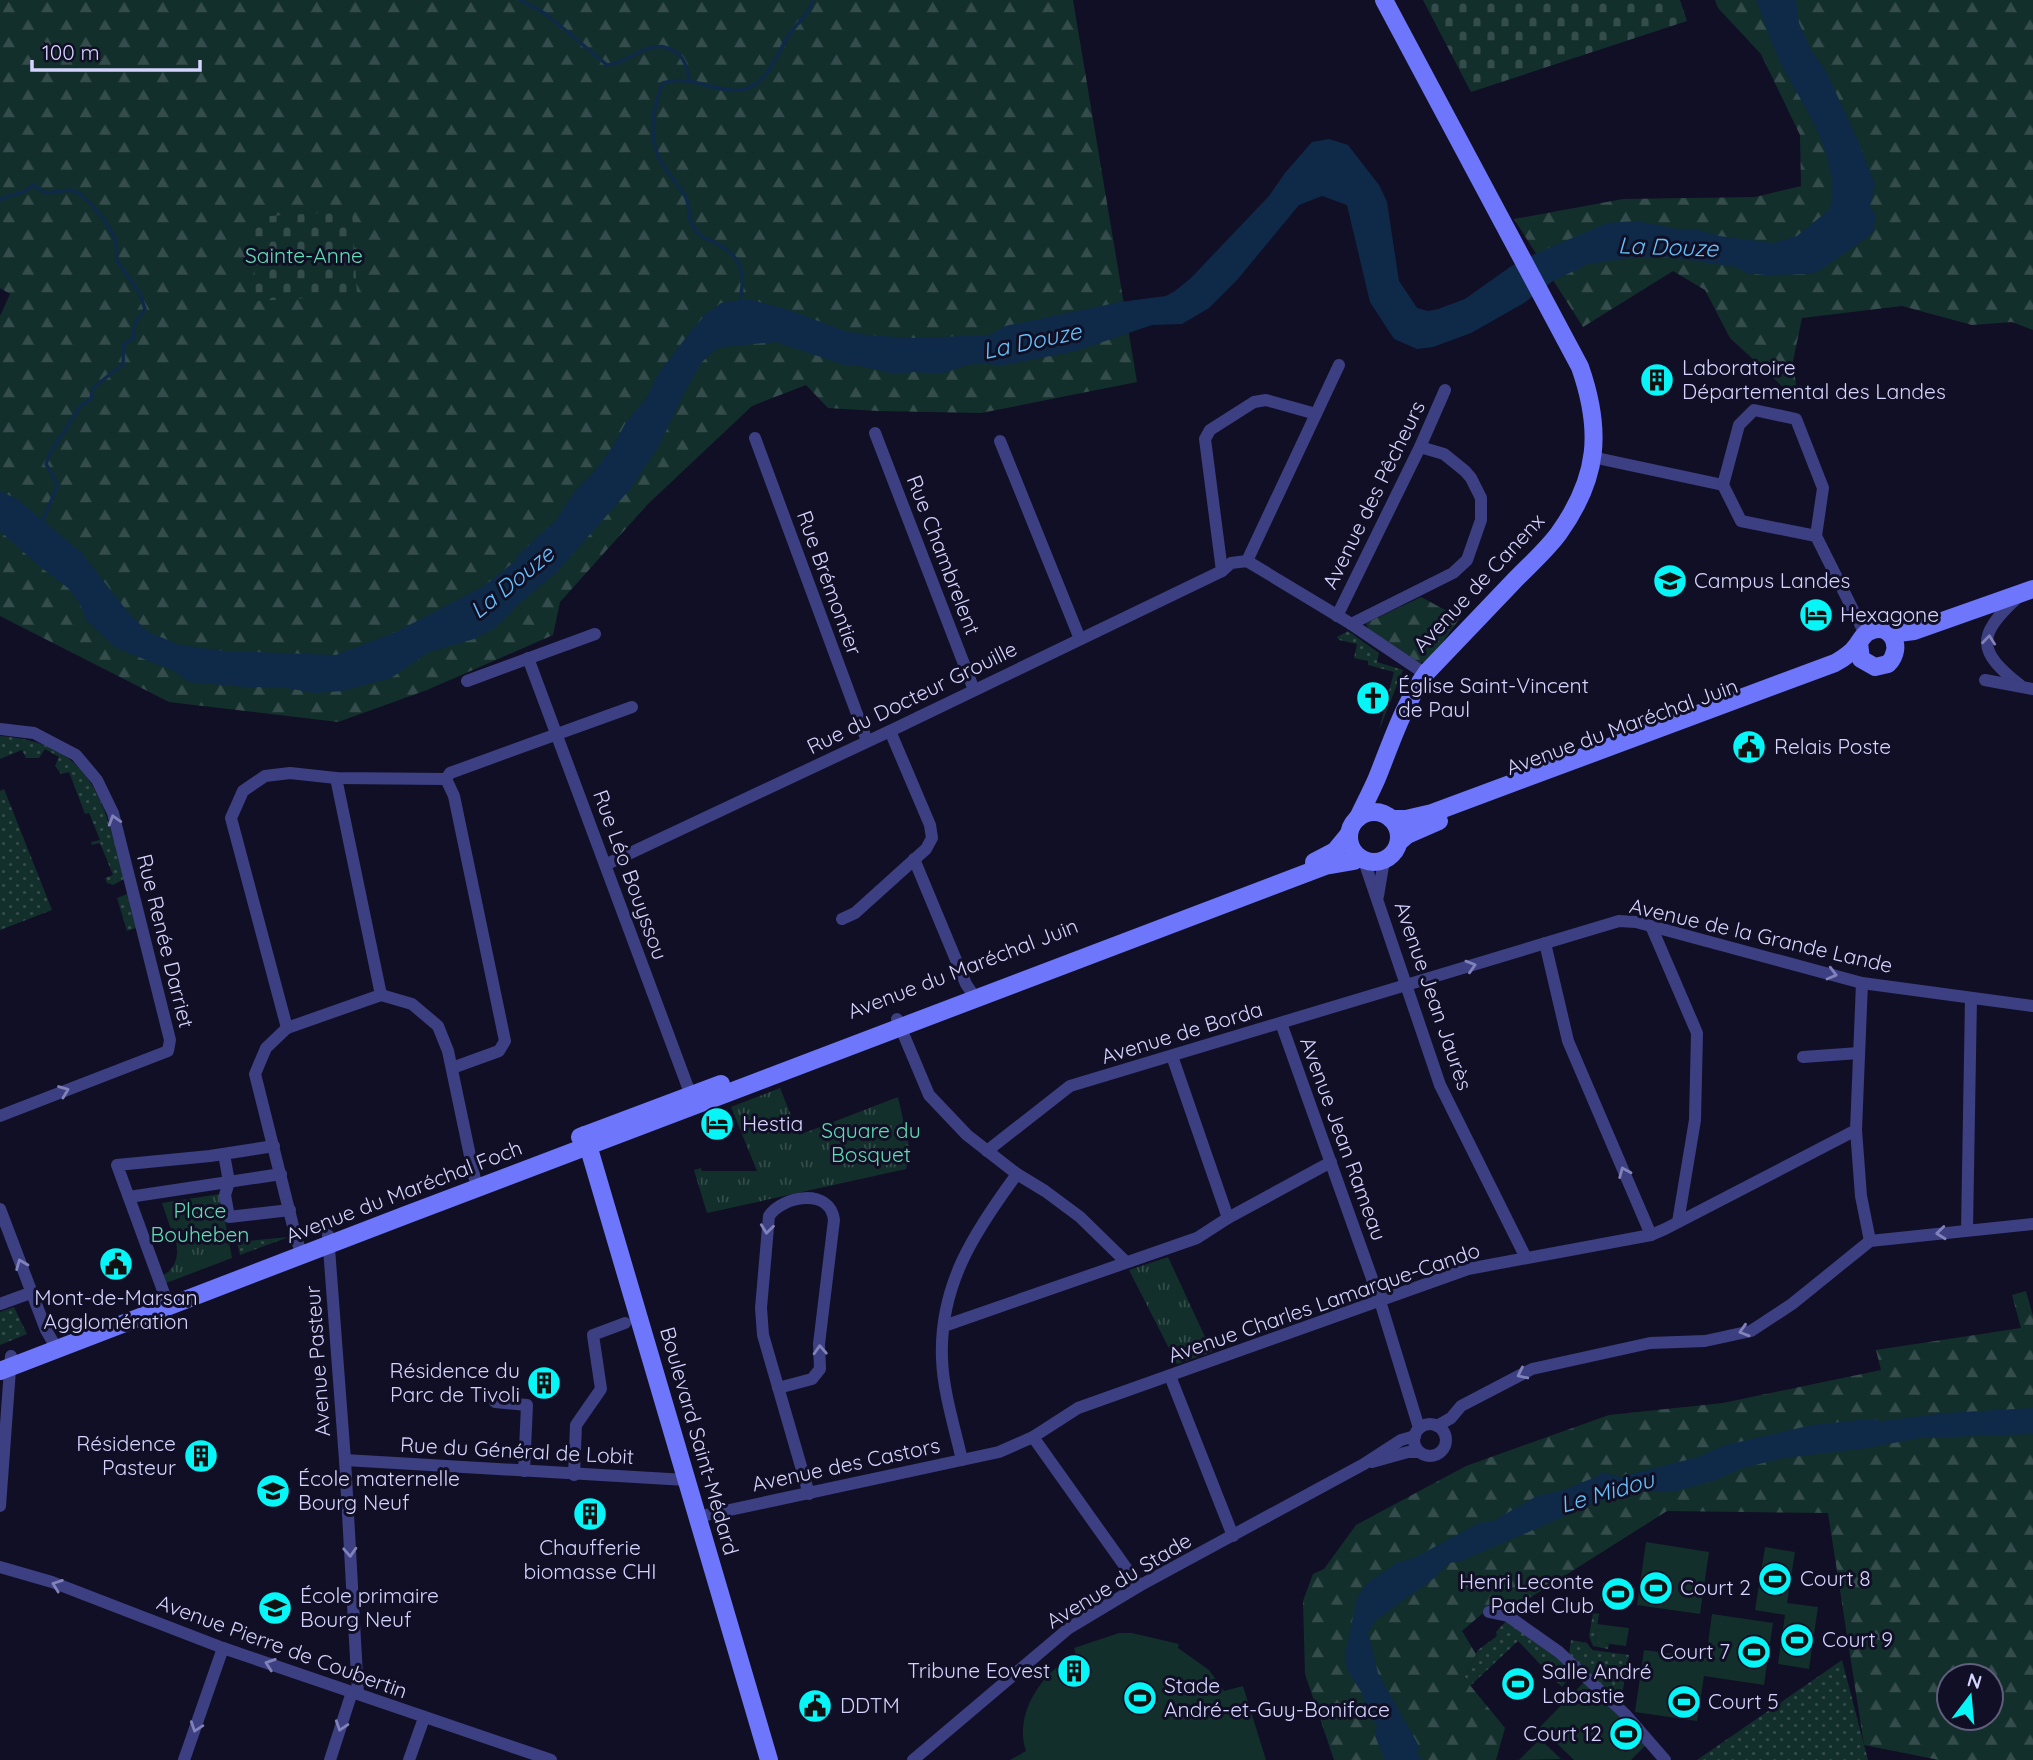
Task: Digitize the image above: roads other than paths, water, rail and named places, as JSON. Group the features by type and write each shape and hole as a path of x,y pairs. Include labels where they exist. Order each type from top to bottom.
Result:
{"main road":[{"name":"Avenue de Canenx","path":"1353,826 1377,779 1394,731 1415,689 1427,672 1559,534 1579,499 1592,457 1595,428 1591,397 1580,367 1384,0"},
{"path":"1890,634 1914,631 2027,591"},
{"path":"1896,653 1994,604"},
{"path":"1880,629 1890,634 1896,643 1896,653 1892,661 1875,667 1865,663 1859,654 1862,638 1880,629"},
{"name":"Avenue du Maréchal Juin","path":"1389,817 1406,819 1432,813 1822,668 1844,658 1862,638"},
{"name":"Avenue du Maréchal Juin","path":"1399,842 1460,812 1865,663"},
{"path":"1377,779 1379,800 1398,830 1399,842 1396,849 1384,860 1378,862 1361,859 1350,847 1353,826 1368,813 1389,817"},
{"name":"Avenue du Maréchal Juin","path":"587,1140 899,1023 1319,860 1335,851 1353,826"},
{"name":"Avenue du Maréchal Juin","path":"974,994 1325,866 1361,859"},
{"name":"Avenue du Maréchal Foch","path":"6,1364 587,1140"},
{"name":"Boulevard Saint-Médard","path":"587,1140 769,1760"}],"street":[{"path":"1339,365 1247,561 1351,624 1418,669 1427,672"},
{"name":"Avenue des Pêcheurs","path":"1337,616 1445,390"},
{"path":"1226,567 1205,439 1210,430 1254,402 1266,400 1316,414"},
{"path":"1816,536 1741,521 1723,485 1739,425 1754,410 1796,419 1823,488 1816,536 1862,638"},
{"name":"Rue Chambrelent","path":"875,433 974,690"},
{"name":"Rue Brémontier","path":"755,438 867,741"},
{"path":"1000,441 1080,639"},
{"path":"1351,624 1453,573 1467,560 1481,520 1481,498 1465,471 1444,454 1420,447"},
{"path":"1592,457 1723,485"},
{"name":"Rue du Docteur Grouille","path":"607,864 890,731 1226,567 1247,561"},
{"path":"2020,685 1992,660 1987,651 1987,638 1998,615 2027,591"},
{"path":"467,681 595,634"},
{"name":"Rue Léo Bouyssou","path":"528,659 607,864 693,1100"},
{"path":"1985,680 2033,689"},
{"path":"446,779 450,773 632,707"},
{"name":"Rue Renée Darriet","path":"0,729 34,733 76,755 97,780 113,813 170,1041 167,1051 0,1116"},
{"path":"842,919 855,913 914,859 932,838 930,825 890,731"},
{"path":"287,1028 231,818 243,791 265,776 290,773 336,778 446,779"},
{"path":"336,778 381,995"},
{"path":"446,779 454,796 505,1041 499,1051 452,1068"},
{"path":"914,859 966,984 974,994"},
{"name":"Avenue Jean Jaurès","path":"1361,859 1378,896 1405,986 1440,1085 1526,1258"},
{"name":"Avenue Jean Jaurès","path":"1378,896 1384,860"},
{"name":"Avenue de la Grande Lande","path":"1405,986 1619,921 1636,922 1862,982 2033,1006"},
{"path":"1651,926 1697,1034 1695,1120 1678,1222"},
{"path":"1545,943 1568,1041 1651,1235"},
{"path":"1862,982 1856,1130 1861,1196 1870,1241"},
{"name":"Avenue de Borda","path":"987,1151 1070,1086 1405,986"},
{"path":"301,1251 255,1074 266,1048 287,1028 381,995 412,1004 438,1026 452,1068 471,1171 476,1183"},
{"path":"1967,1230 1971,998"},
{"path":"899,1023 929,1095 967,1135 1017,1174 1080,1217 1126,1262"},
{"name":"Avenue Jean Rameau","path":"1281,1023 1380,1301 1417,1432"},
{"path":"1803,1057 1859,1053"},
{"path":"1172,1056 1228,1218"},
{"name":"Avenue Charles Lamarque-Cando","path":"962,1460 999,1452 1033,1437 1078,1408 1468,1269 1651,1235 1856,1130"},
{"path":"168,1302 117,1165 274,1146"},
{"path":"223,1154 229,1182 225,1195 229,1217 290,1210"},
{"path":"944,1326 1197,1238 1228,1218 1331,1162"},
{"path":"130,1200 282,1174"},
{"path":"962,1460 942,1360 944,1326 953,1280 964,1256 1017,1174"},
{"path":"778,1388 807,1382 818,1374 820,1369 819,1344 834,1220 829,1205 820,1199 784,1203 773,1210 767,1223 761,1308 764,1335 778,1388 808,1494"},
{"path":"0,1209 46,1330 55,1345"},
{"path":"1437,1426 1451,1418 1461,1406 1532,1369 1650,1343 1705,1341 1751,1331 1792,1304 1870,1241 2033,1224"},
{"name":"Avenue Pasteur","path":"328,1240 345,1460 355,1693"},
{"path":"0,1304 33,1292"},
{"path":"574,1475 576,1425 601,1389 593,1335 625,1323"},
{"path":"0,1506 6,1364"},
{"path":"1170,1376 1233,1536"},
{"path":"495,1402 527,1405 524,1471"},
{"path":"1428,1424 1437,1426 1446,1435 1444,1450 1434,1456 1419,1452 1414,1444 1417,1432 1428,1424"},
{"name":"Avenue du Stade","path":"913,1760 1069,1628 1417,1432"},
{"path":"1033,1437 1139,1587"},
{"name":"Avenue du Stade","path":"1364,1464 1408,1452 1419,1452"},
{"name":"Rue du Général de Lobit","path":"345,1460 686,1480"},
{"name":"Avenue des Castors","path":"697,1517 962,1460"},
{"name":"Avenue Pierre de Coubertin","path":"0,1567 52,1582 223,1648 551,1760"},
{"path":"1489,1612 1508,1616 1559,1652 1625,1714 1665,1760"},
{"path":"184,1760 223,1648"},
{"path":"330,1760 355,1693"},
{"path":"409,1760 424,1718"}],"water":[{"name":"La Douze","path":"1756,0 1796,0 1799,23 1811,50 1826,71 1875,185 1870,206 1876,216 1873,231 1819,271 1809,274 1766,275 1746,273 1737,267 1667,257 1635,257 1588,264 1553,281 1524,303 1471,333 1433,347 1417,349 1394,339 1370,302 1347,205 1322,196 1299,205 1237,280 1209,308 1182,324 1152,325 1076,351 1000,366 984,363 966,365 941,374 895,374 845,365 776,342 721,347 702,362 660,444 631,488 556,573 495,628 474,639 429,652 391,678 342,691 315,693 281,687 189,682 174,671 116,648 86,620 79,602 68,588 0,531 0,491 17,499 81,552 127,611 148,632 180,645 224,651 336,655 396,632 484,586 515,561 520,553 556,520 578,487 593,473 613,446 625,424 647,397 658,374 706,314 721,303 748,299 789,310 845,331 912,338 989,335 1005,326 1120,302 1166,296 1191,278 1269,196 1312,142 1329,139 1348,145 1379,185 1387,202 1399,281 1417,308 1428,311 1465,299 1510,267 1607,223 1637,221 1773,243 1797,236 1830,209 1830,170 1819,134 1778,58"},
{"name":"Le Midou","path":"2033,1408 2033,1434 1920,1438 1867,1448 1783,1458 1743,1468 1713,1481 1672,1492 1629,1492 1612,1496 1461,1561 1449,1563 1433,1579 1376,1620 1368,1632 1378,1673 1419,1746 1418,1755 1423,1760 1385,1760 1375,1736 1377,1725 1368,1716 1362,1693 1347,1670 1345,1655 1357,1598 1366,1584 1398,1562 1414,1558 1479,1523 1493,1521 1537,1496 1563,1490 1602,1472 1620,1477 1698,1457 1722,1446 1812,1425"}],"waterway":[{"path":"520,0 546,14 607,65 648,48 665,47 681,56 689,79"},
{"path":"740,303 742,276 738,262 727,250 703,238 694,228 685,196 658,156 653,135 656,103 663,83 677,80 730,90 742,90 754,85 766,74 813,0"},
{"path":"0,200 33,185 46,193 69,190 79,193 106,222 116,241 117,261 140,294 145,309 135,323 133,338 124,344 123,364 93,388 91,399 81,405 49,455 46,464 58,485 41,524"}],"place":[{"name":"Laboratoire Départemental des Landes","path":"1657,380"},
{"name":"Campus Landes","path":"1670,581"},
{"name":"Hexagone","path":"1816,615"},
{"name":"Église Saint-Vincent de Paul","path":"1373,698"},
{"name":"Relais Poste","path":"1749,747"},
{"name":"Hestia","path":"717,1124"},
{"name":"Mont-de-Marsan Agglomération","path":"116,1264"},
{"name":"Résidence du Parc de Tivoli","path":"544,1383"},
{"name":"Résidence Pasteur","path":"201,1456"},
{"name":"École maternelle Bourg Neuf","path":"273,1491"},
{"name":"Chaufferie biomasse CHI","path":"590,1514"},
{"name":"Court 8","path":"1775,1579"},
{"name":"Court 2","path":"1656,1588"},
{"name":"Henri Leconte Padel Club","path":"1618,1594"},
{"name":"École primaire Bourg Neuf","path":"275,1608"},
{"name":"Court 9","path":"1797,1640"},
{"name":"Court 7","path":"1754,1652"},
{"name":"Tribune Eovest","path":"1074,1671"},
{"name":"Salle André Labastie","path":"1518,1684"},
{"name":"Stade André-et-Guy-Boniface","path":"1140,1698"},
{"name":"Court 5","path":"1684,1702"},
{"name":"DDTM","path":"815,1706"},
{"name":"Court 12","path":"1626,1734"}],"park label":[{"name":"Sainte-Anne","path":"304,256"},
{"name":"Square du Bosquet","path":"871,1143"},
{"name":"Place Bouheben","path":"200,1223"}]}
